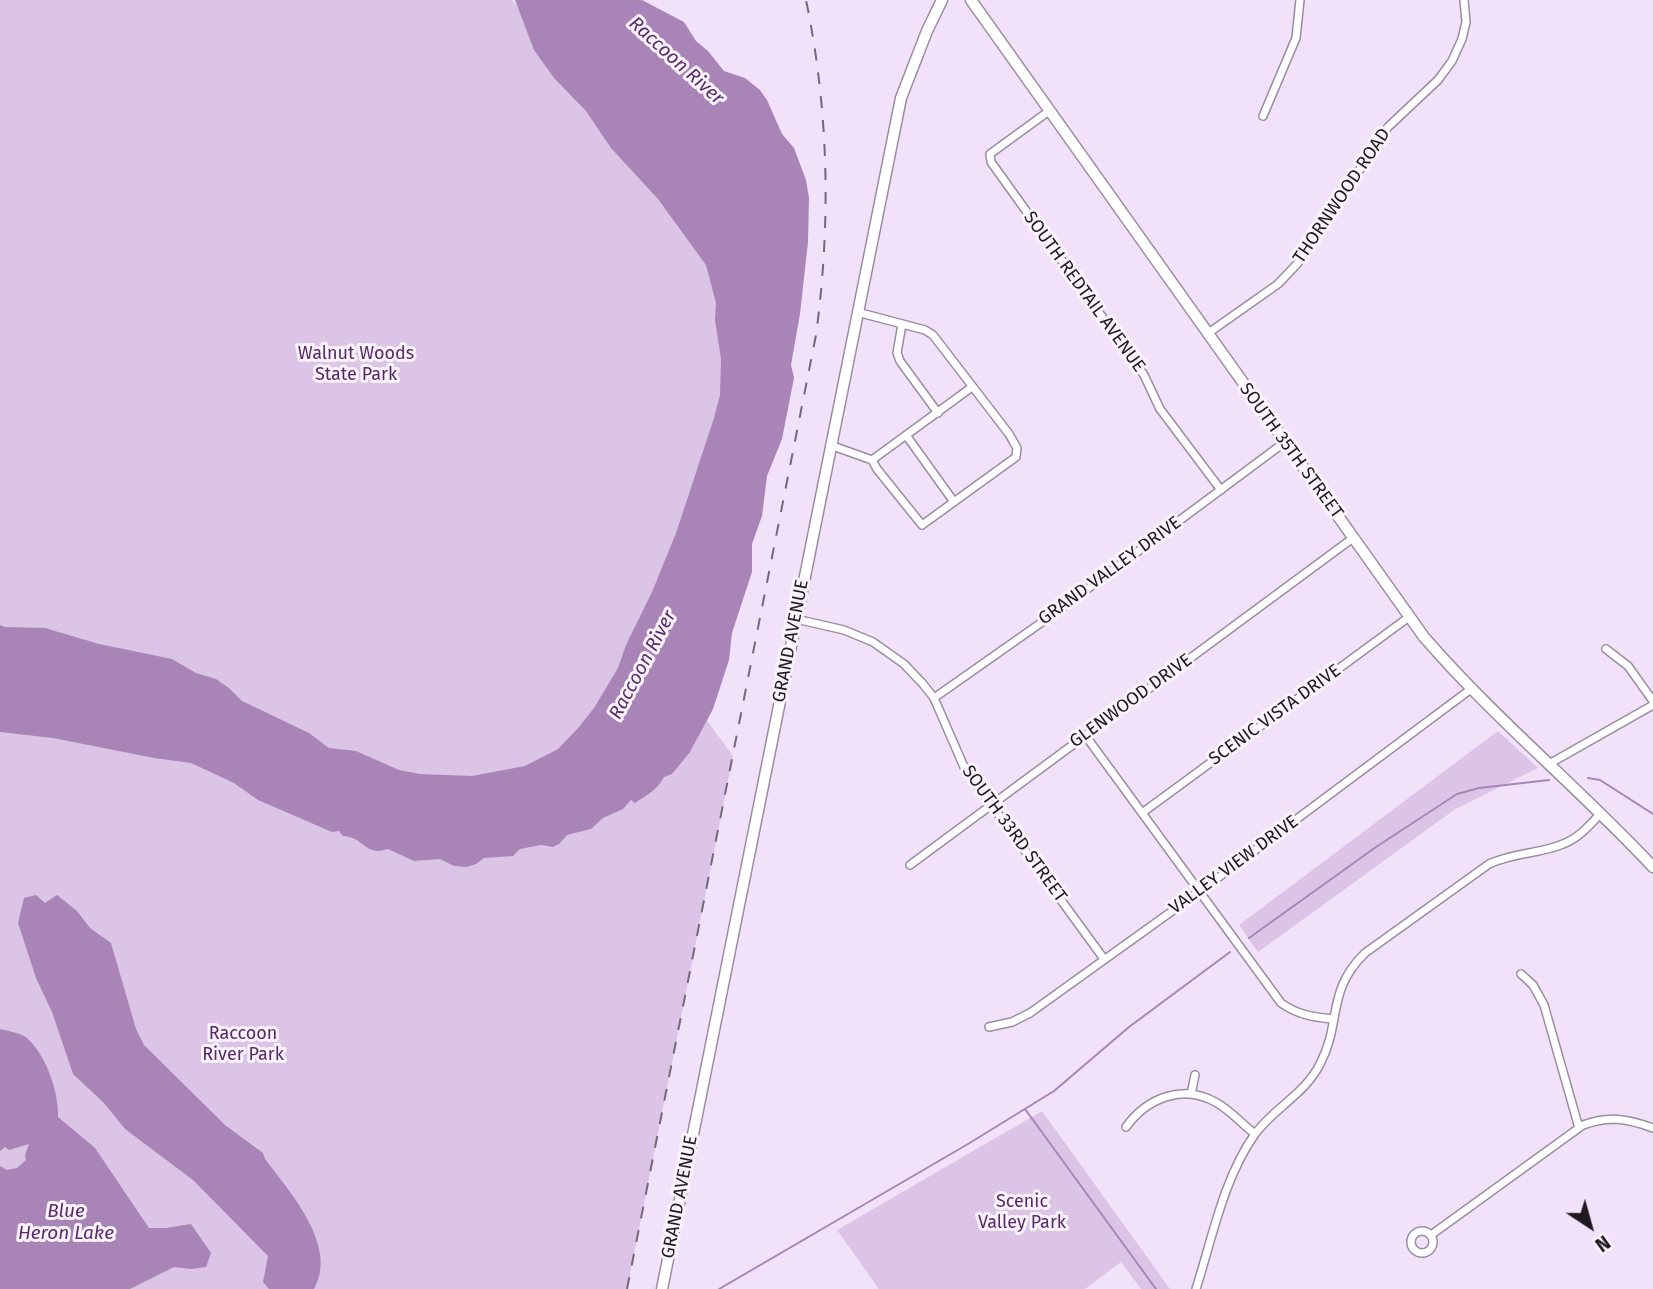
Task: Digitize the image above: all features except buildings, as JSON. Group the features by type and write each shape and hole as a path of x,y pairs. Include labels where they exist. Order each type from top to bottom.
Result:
{"main road":[{"name":"GRAND AVENUE","path":"662,1289 901,97 926,31 942,0"},
{"name":"SOUTH 35TH STREET","path":"971,0 1409,617 1471,689 1601,813 1653,867"}],"street":[{"path":"1263,116 1296,38 1300,0"},
{"name":"THORNWOOD ROAD","path":"1207,334 1278,284 1297,264 1388,127 1438,80 1452,61 1466,22 1464,0"},
{"name":"SOUTH REDTAIL AVENUE","path":"1049,111 990,154 991,162 1144,375 1160,409 1221,490"},
{"path":"830,445 872,460 922,524 1016,457 1017,448 1009,434 933,335 925,330 857,312"},
{"path":"902,324 897,353 900,361 938,413"},
{"path":"872,460 972,387"},
{"path":"906,435 954,502"},
{"name":"GRAND VALLEY DRIVE","path":"934,698 1055,613 1285,442"},
{"name":"GLENWOOD DRIVE","path":"910,865 1353,538"},
{"name":"SCENIC VISTA DRIVE","path":"1142,813 1409,617"},
{"name":"SOUTH 33RD STREET","path":"796,619 844,630 873,642 904,664 934,698 964,767 1104,959"},
{"path":"1549,764 1653,703 1628,666 1606,649"},
{"name":"VALLEY VIEW DRIVE","path":"989,1027 1012,1022 1030,1013 1471,689"},
{"path":"1085,735 1281,1003 1293,1012 1333,1019"},
{"path":"1196,1289 1237,1163 1264,1123 1303,1088 1316,1072 1328,1048 1338,991 1346,975 1365,953 1489,864 1503,858 1563,844 1577,837 1601,813"},
{"path":"1521,974 1534,985 1544,1005 1579,1128"},
{"path":"1191,1094 1195,1075"},
{"path":"1126,1127 1140,1110 1150,1103 1170,1095 1191,1094 1217,1103 1255,1134"},
{"path":"1431,1235 1579,1128 1597,1120 1618,1118 1653,1128"}],"green space":[{"name":"Walnut Woods State Park","path":"0,0 512,0 596,102 754,310 644,656 536,779 477,799 0,648"},
{"name":"Raccoon River Park","path":"0,691 57,697 380,838 689,696 733,756 627,1289 0,1289"},
{"path":"1498,731 1538,768 1454,810 1258,952 1239,925"},
{"name":"Scenic Valley Park","path":"1042,1111 1170,1289 1141,1289 1121,1262 1085,1289 879,1289 837,1230"}],"water":[{"name":"Raccoon River","path":"515,0 642,0 684,22 696,41 724,71 745,78 760,90 782,134 794,148 806,180 809,198 808,242 791,365 794,378 782,439 767,476 762,516 752,544 752,572 732,633 729,660 713,709 690,752 672,774 664,777 651,792 635,803 631,800 623,809 603,818 591,829 567,835 553,847 541,845 520,849 513,856 484,858 466,867 454,866 440,859 414,861 388,849 369,849 350,837 343,836 339,831 332,832 258,800 234,783 191,763 53,738 0,732 0,625 45,628 99,644 172,659 196,673 216,679 242,701 309,733 329,748 356,751 399,770 420,774 472,776 525,766 558,749 594,708 618,668 652,592 676,533 714,418 720,395 721,359 715,320 716,303 706,265 658,199 611,148 586,111 554,78 534,50"},
{"path":"36,895 45,903 57,895 77,911 90,928 111,943 136,1029 144,1045 225,1125 263,1153 298,1203 316,1237 320,1272 314,1289 269,1289 263,1282 268,1256 193,1180 125,1129 104,1103 73,1074 18,923 24,898"},
{"name":"Blue Heron Lake","path":"0,1029 21,1035 34,1045 50,1075 58,1117 95,1148 149,1228 191,1224 211,1253 206,1267 174,1267 130,1289 0,1289 0,1166 7,1170 17,1168 26,1160 29,1144 9,1150 5,1147 0,1151"}],"waterway":[{"path":"1588,778 1600,780 1653,814"},
{"path":"1249,938 1376,847 1457,794 1479,788 1549,780"},
{"path":"719,1289 1054,1091 1129,1027 1230,952"},
{"path":"1025,1109 1156,1289"}],"railway":[{"path":"627,1289 816,335 824,251 825,167 819,83 806,0"}]}
